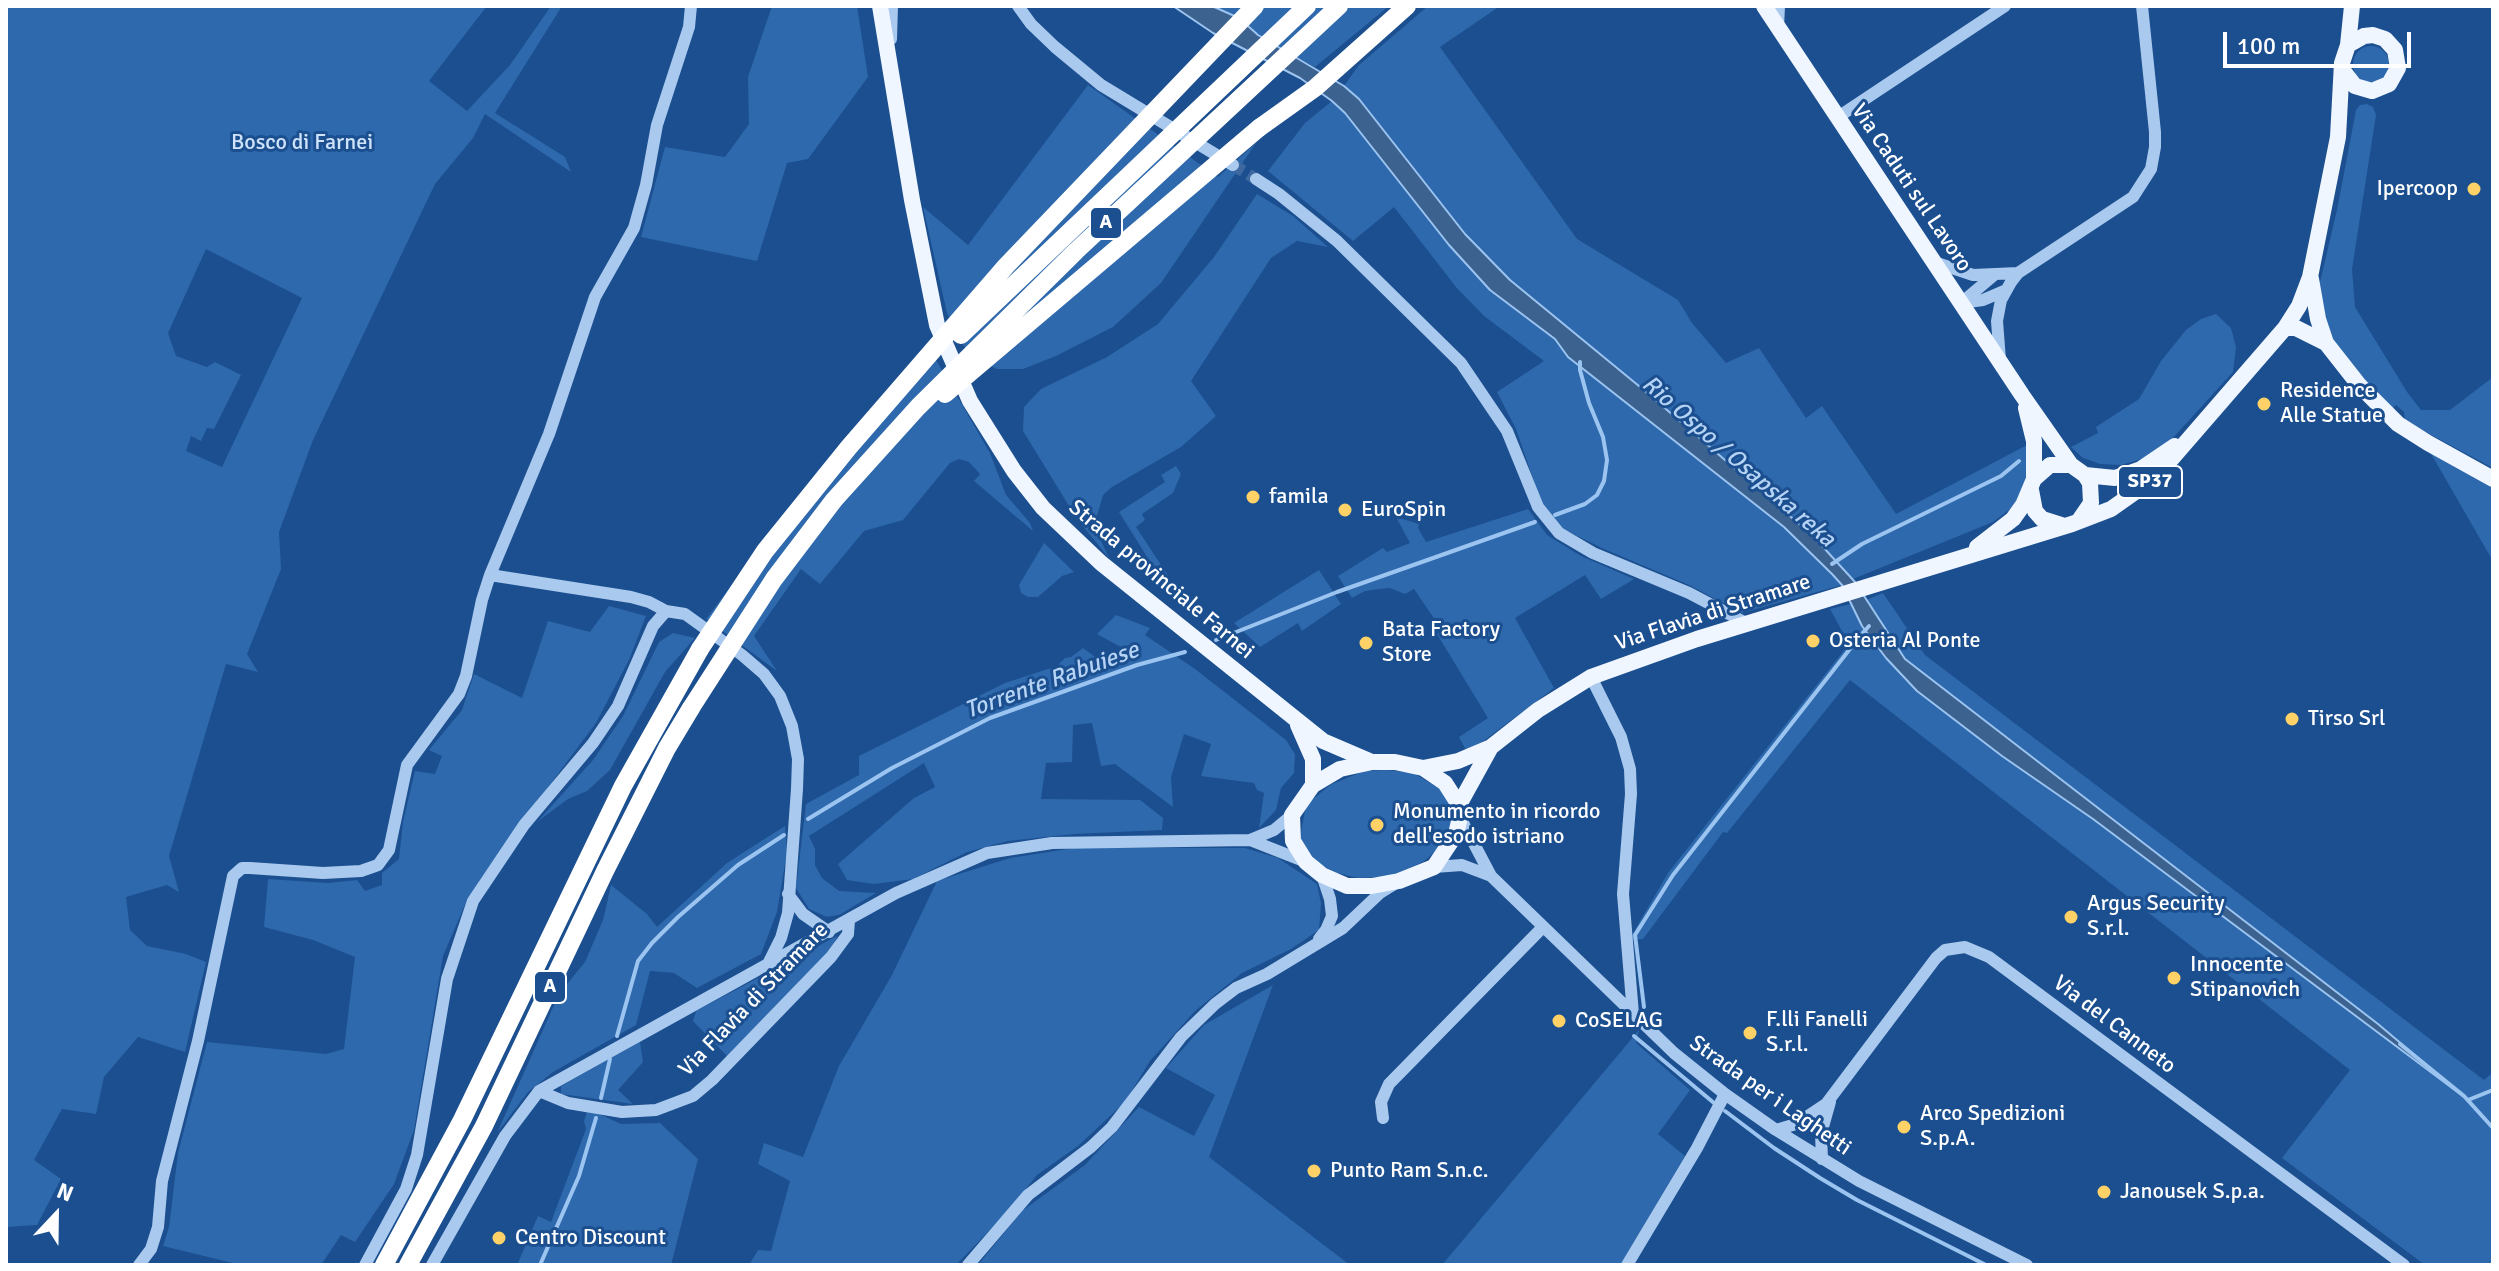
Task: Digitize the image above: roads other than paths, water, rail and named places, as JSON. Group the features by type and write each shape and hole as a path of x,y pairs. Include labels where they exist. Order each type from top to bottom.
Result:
{"highway":[{"path":"849,447 1006,266 1255,6"},
{"name":"A","path":"384,1265 462,1120 623,786 700,649 765,551 849,447 1029,267 1307,6"},
{"name":"A","path":"408,1265 484,1126 667,748 774,579 834,500 938,386 1339,6"},
{"path":"881,448 1259,128 1315,88 1407,6"}],"main road":[{"name":"Strada provinciale Farnei","path":"880,6 912,200 937,325 970,401 1014,471 1066,532 1295,720 1323,741 1372,762"},
{"name":"Via Caduti sul Lavoro","path":"1764,6 2071,465"},
{"name":"Via Flavia di Stramare","path":"2340,123 2350,102 2363,90 2381,89 2395,77 2398,68 2398,59 2391,44 2373,35 2354,6"},
{"name":"Via Flavia di Stramare","path":"1292,815 1313,785 1340,769 1372,762 1395,762 1423,768 1458,761 1491,747 1538,710 1591,677 1697,639 2111,509 2137,492 2155,478 2204,422 2285,328 2299,306 2310,277 2340,123 2344,54 2354,6"},
{"path":"2348,45 2355,39 2373,35"},
{"path":"2344,72 2355,86 2363,90"},
{"path":"2310,277 2326,343 2359,385 2398,424 2493,479"},
{"path":"2285,328 2296,328 2326,343"},
{"name":"Via Caduti sul Lavoro","path":"2022,395 2034,441 2033,485"},
{"name":"Via Flavia di Stramare","path":"2085,475 2115,478 2141,469 2204,422"},
{"path":"2063,525 2042,519 2035,511 2033,485 2050,465 2071,465"},
{"name":"SP37","path":"2071,465 2085,475 2093,493 2087,512 2080,519"},
{"name":"Via Flavia di Stramare","path":"1966,555 2013,519 2033,485"},
{"name":"Strada provinciale Farnei","path":"1295,720 1313,759 1313,785"},
{"name":"Via Flavia di Stramare","path":"1306,862 1322,875 1347,886 1399,881 1434,867 1456,834 1459,811 1491,747"},
{"path":"1423,768 1445,783 1459,811"},
{"path":"1292,815 1293,841 1306,862"}],"street":[{"path":"139,1265 151,1249 158,1227 162,1181 198,1041 233,876 242,868 351,872 369,869 384,859 392,842 407,765 455,701 463,683 490,575 549,434 595,297 634,228 657,125 689,27 691,6"},
{"path":"890,58 892,6"},
{"path":"1018,6 1064,56 1101,85 1233,165"},
{"path":"1778,28 1779,6"},
{"path":"1838,117 2005,6"},
{"path":"2000,362 1997,321 2004,291 2018,273 2118,210 2148,177 2155,147 2142,6"},
{"path":"1256,179 1337,241 1461,363 1507,431 1538,507 1559,533 1593,553 1700,598 1748,624"},
{"path":"1934,262 1963,273 1993,276 2018,273"},
{"path":"1961,303 1993,276"},
{"path":"1961,303 1983,300 2004,291"},
{"path":"490,575 631,597 666,611 685,614 764,674 780,696 792,726 798,759 785,924 787,934 802,945 803,914"},
{"path":"365,1265 406,1189 417,1155 447,979 473,901 524,825 593,743 618,706 653,626 666,611"},
{"path":"1591,677 1621,737 1630,769 1623,894 1633,1014"},
{"name":"Strada per i Laghetti","path":"1459,811 1491,876 1674,1053 1725,1094 1776,1130 1882,1194 2027,1265"},
{"name":"Via Flavia di Stramare","path":"432,1265 505,1136 539,1091 896,893 976,858 1019,847 1052,843 1250,840 1274,830 1292,815"},
{"name":"Via Flavia di Stramare","path":"1250,840 1306,862"},
{"name":"Strada per i Laghetti","path":"1434,867 1462,865 1491,876"},
{"path":"1312,948 1332,916 1322,875"},
{"path":"968,1265 1028,1195 1091,1147 1120,1118 1190,1027 1236,988 1343,928 1380,893 1399,881"},
{"path":"788,894 803,914 829,932"},
{"name":"Via Flavia di Stramare","path":"539,1091 568,1103 622,1112 656,1110 693,1096 831,957 848,934 849,920"},
{"path":"768,963 785,924"},
{"path":"1383,1118 1381,1102 1389,1084 1543,927"},
{"name":"Via del Canneto","path":"1776,1130 1804,1120 1831,1099 1936,958 1945,950 1955,947 1976,950 2404,1265"},
{"path":"1627,1265 1690,1161 1725,1094"},
{"name":"Via del Canneto","path":"1822,1159 1822,1126 1831,1099"}],"waterway":[{"name":"Torrente Rabuiese","path":"1555,515 1585,504 1597,495 1604,481 1607,460 1603,437 1589,403 1580,362"},
{"path":"1832,564 1862,544 2001,476 2019,461"},
{"name":"Torrente Rabuiese","path":"1216,640 1337,592 1535,522"},
{"path":"1861,635 1869,626"},
{"path":"1644,1007 1635,935 1673,875 1853,645"},
{"name":"Torrente Rabuiese","path":"808,819 892,768 990,718 1137,665 1185,652"},
{"name":"Torrente Rabuiese","path":"617,1036 638,961 652,943 738,865 784,835"},
{"path":"1634,1036 1714,1103"},
{"name":"Rio Ospo / Osapska reka","path":"2400,1044 2464,1096 2493,1128"},
{"name":"Torrente Rabuiese","path":"601,1098 610,1059"},
{"path":"2468,1100 2493,1090"},
{"path":"1725,1111 1774,1148 1857,1200 1986,1265"},
{"name":"Torrente Rabuiese","path":"540,1265 579,1176 596,1118"}],"tunnel":[{"path":"1233,165 1256,179"}],"place":[{"name":"Ipercoop","path":"2474,189"},
{"name":"Residence Alle Statue","path":"2264,404"},
{"name":"famila","path":"1253,497"},
{"name":"EuroSpin","path":"1345,510"},
{"name":"Osteria Al Ponte","path":"1813,641"},
{"name":"Bata Factory Store","path":"1366,643"},
{"name":"Tirso Srl","path":"2292,719"},
{"name":"Monumento in ricordo dell'esodo istriano","path":"1377,825"},
{"name":"Argus Security S.r.l.","path":"2071,917"},
{"name":"Innocente Stipanovich","path":"2174,978"},
{"name":"CoSELAG","path":"1559,1021"},
{"name":"F.lli Fanelli S.r.l.","path":"1750,1033"},
{"name":"Arco Spedizioni S.p.A.","path":"1904,1127"},
{"name":"Punto Ram S.n.c.","path":"1314,1171"},
{"name":"Janousek S.p.a.","path":"2104,1192"},
{"name":"Centro Discount","path":"499,1238"}],"park label":[{"name":"Bosco di Farnei","path":"302,143"}]}
